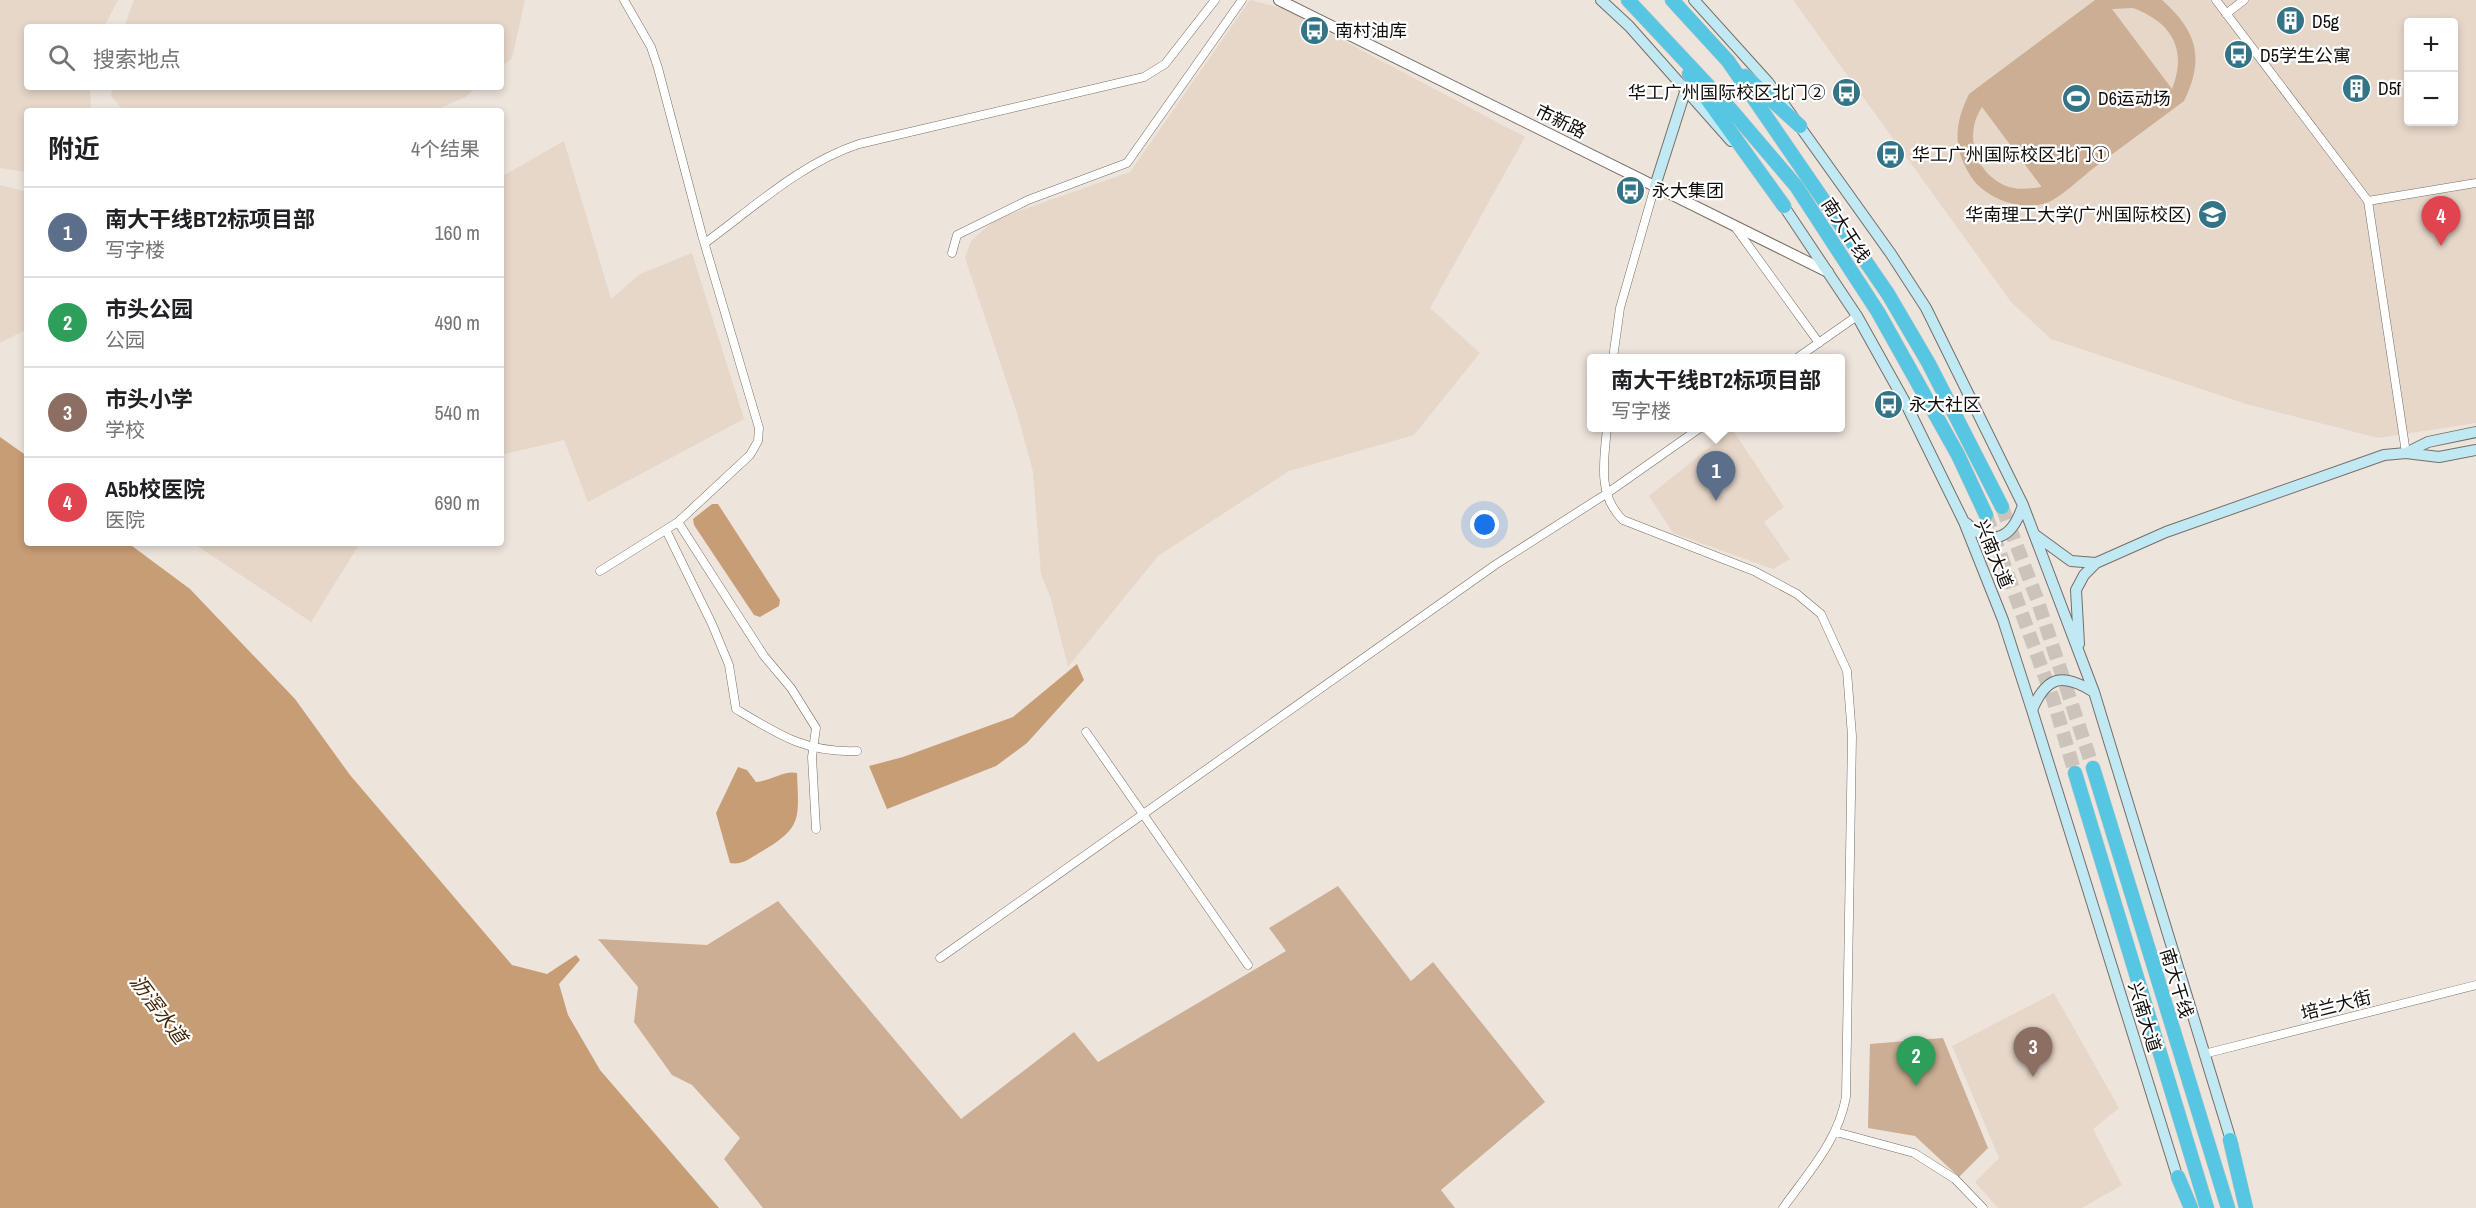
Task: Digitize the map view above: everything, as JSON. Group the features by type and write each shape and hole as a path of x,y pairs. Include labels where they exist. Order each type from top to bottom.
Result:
{"highway":[{"name":"南大干线","path":"1628,0 1733,111 1796,186 1878,312 1958,455 1986,515"},
{"name":"南大干线","path":"1672,0 1728,61 1888,294 1929,364 2002,507"},
{"path":"1652,24 1784,206"},
{"path":"1728,61 1800,126"},
{"name":"南大干线","path":"2093,768 2228,1208"},
{"name":"南大干线","path":"2075,773 2207,1208"},
{"path":"2230,1140 2246,1208"},
{"path":"2178,1177 2189,1208"}],"main road":[{"name":"兴南大道","path":"1601,0 1629,26 1685,92 1728,137 1784,206 1857,316 1905,402 1964,522 2003,620 2178,1177"},
{"path":"1694,0 1768,82 1891,254 1926,308 2023,505 2094,692 2251,1208"},
{"path":"1655,186 1685,92"},
{"path":"2406,453 2427,442 2476,432"},
{"path":"2079,654 2076,590 2084,575 2096,563 2177,528 2384,455 2406,453 2439,457 2476,450"},
{"path":"1964,522 1979,535 1992,538 2006,534 2017,523 2023,505"},
{"path":"2034,534 2070,561 2096,563"},
{"path":"2032,710 2040,690 2059,679 2075,680 2094,692"}],"street":[{"path":"600,571 678,522 750,455 758,441 759,428 651,47 624,0"},
{"path":"705,243 799,174 833,153 1144,77 1165,64 1215,0"},
{"path":"952,253 957,235 1028,200 1126,163 1242,0"},
{"name":"市新路","path":"1279,0 1828,272"},
{"path":"2216,0 2368,201 2406,453"},
{"path":"2226,14 2244,0"},
{"path":"2368,201 2476,183"},
{"path":"1614,354 1620,308 1655,186"},
{"path":"1735,225 1819,343"},
{"path":"1803,354 1857,316"},
{"path":"1607,432 1604,465 1606,494 1611,508 1623,520 1754,571 1797,594 1821,614 1847,671 1852,736 1846,1097 1842,1120 1836,1132 1783,1208"},
{"path":"940,958 1495,565 1606,494 1694,432"},
{"path":"678,522 764,656 807,710 816,728 812,757 816,830"},
{"path":"666,530 729,665 736,709 791,742 839,752 857,751"},
{"path":"1086,732 1248,965"},
{"path":"2474,986 2476,996"},
{"name":"培兰大街","path":"2204,1054 2474,986"},
{"path":"1836,1132 1914,1153 1955,1179 1983,1208"}],"shaded area":[{"path":"0,0 118,0 106,24 24,24 24,90 90,90 91,108 24,108 24,172 0,168"},
{"path":"134,0 525,0 512,58 504,65 504,24 125,24"},
{"path":"1250,0 1282,8 1525,137 1430,308 1480,353 1414,435 1289,471 1158,556 1068,667 1051,599 1041,574 1033,472 1017,413 965,258 971,241 996,219 1130,172"},
{"name":"华南理工大学(广州国际校区)","path":"1793,0 2476,0 2476,423 2378,438 2246,404 2051,339 2011,302"},
{"name":"D6运动场","path":"2095,0 2162,0 2183,23 2194,46 2194,71 2191,86 2184,101 2061,194 2041,205 2029,206 2006,202 1985,191 1970,175 1960,155 1957,135 1958,125 1969,94","holes":["2133,8 2157,21 2173,39 2178,61 2172,89 2112,9","1982,107 2041,186 2041,187 2025,189 2010,187 2000,183 1983,168 1974,149 1973,138 1974,127"]},
{"path":"112,90 473,90 465,97 441,108 121,108 111,96"},
{"path":"564,141 611,299 640,274 692,253 744,419 588,502 564,440 504,454 504,175"},
{"path":"0,185 24,191 24,331 0,343"},
{"path":"1728,432 1734,432 1784,507 1764,522 1790,559 1773,569 1673,533 1649,496"},
{"path":"197,546 358,546 311,622"},
{"path":"1338,886 1411,981 1433,962 1545,1102 1441,1190 1455,1208 763,1208 724,1159 740,1138 692,1085 672,1075 634,1022 638,987 598,939 707,945 778,901 961,1119 1074,1032 1098,1062 1286,951 1269,928"},
{"path":"2054,993 2119,1108 2093,1129 2122,1185 2082,1208 1998,1208 1975,1182 1999,1158 1952,1046"},
{"path":"1943,1038 1988,1148 1959,1177 1915,1136 1868,1128 1870,1044"}],"water":[{"name":"沥滘水道","path":"0,437 24,454 24,546 132,546 190,589 295,699 350,775 512,965 547,974 576,955 580,960 559,984 568,1015 600,1070 719,1208 0,1208"},
{"path":"712,504 718,504 780,600 779,606 760,617 754,615 694,525 693,519"},
{"path":"1077,664 1084,680 1027,743 996,766 887,809 869,766 903,757 1013,717"},
{"path":"738,767 747,770 756,782 787,773 797,773 798,802 795,822 783,837 749,859 730,863 716,813"}],"tunnel":[{"path":"2002,507 2037,599 2093,768"},
{"path":"1986,515 2053,699 2075,773"}],"place":[{"name":"D5g","path":"2291,21"},
{"name":"南村油库","path":"1314,30"},
{"name":"D5学生公寓","path":"2239,55"},
{"name":"D5f","path":"2357,88"},
{"name":"华工广州国际校区北门②","path":"1847,92"},
{"name":"D6运动场","path":"2077,98"},
{"name":"华工广州国际校区北门①","path":"1891,154"},
{"name":"永大集团","path":"1631,190"},
{"name":"华南理工大学(广州国际校区)","path":"2212,214"},
{"name":"A5b校医院","path":"2441,246"},
{"name":"永大社区","path":"1888,404"},
{"name":"南大干线BT2标项目部","path":"1716,501"},
{"name":"市头小学","path":"2033,1077"},
{"name":"市头公园","path":"1916,1086"}]}
